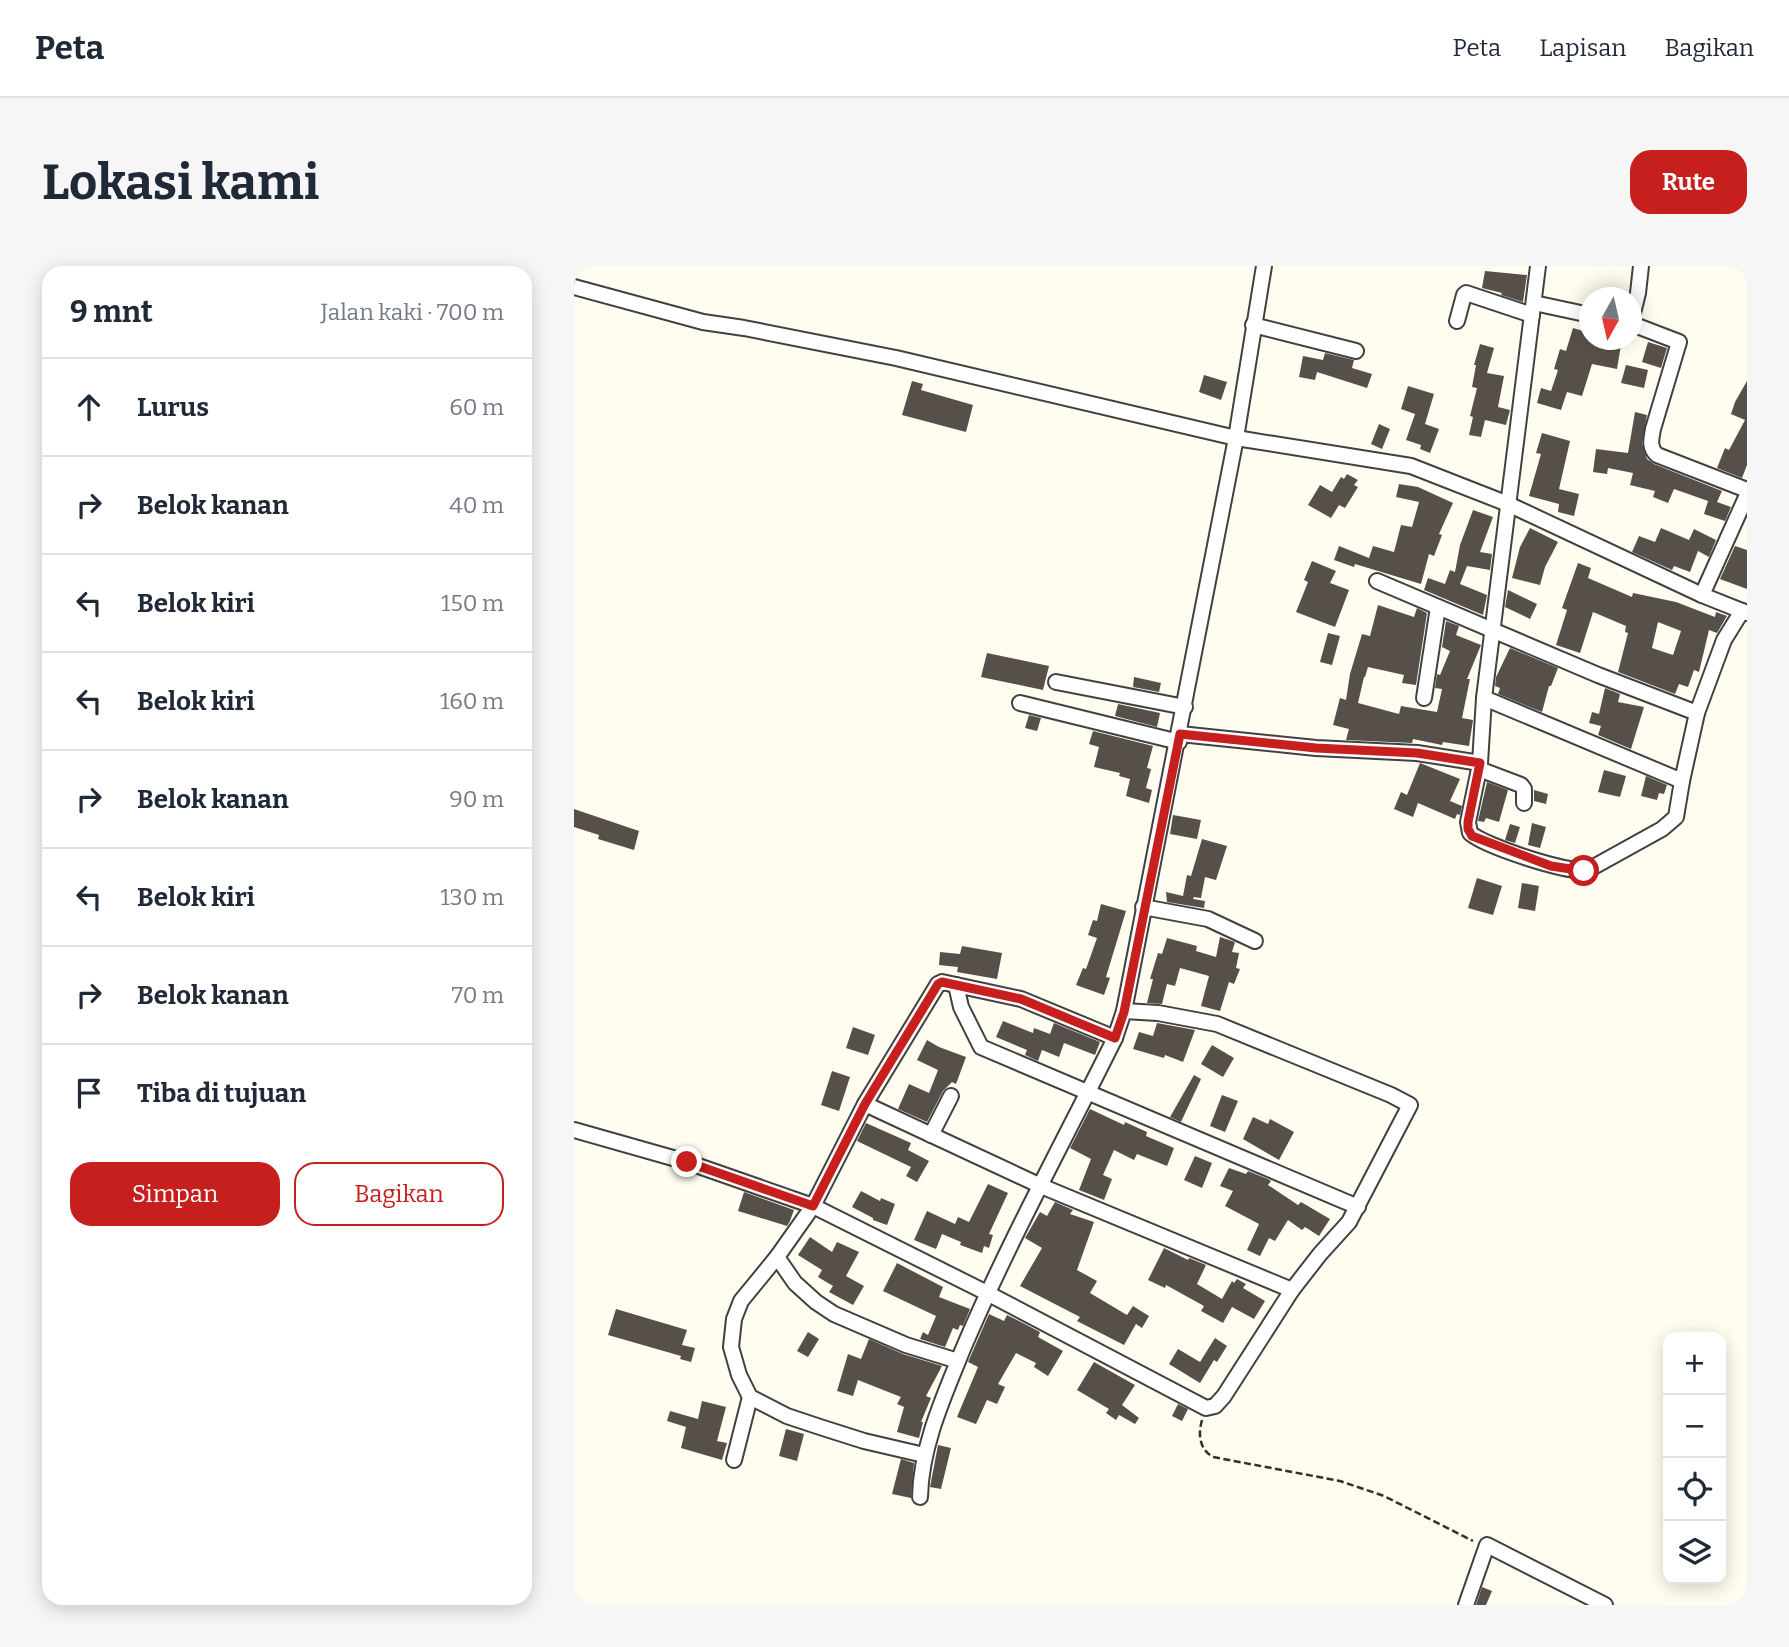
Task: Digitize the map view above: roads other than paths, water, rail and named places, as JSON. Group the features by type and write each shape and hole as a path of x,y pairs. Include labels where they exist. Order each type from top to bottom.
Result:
{"street":[{"path":"919,1497 925,1455 958,1361 987,1293 1115,1038 1124,1012 1237,438 1264,266"},
{"path":"574,287 703,322 896,358 1237,438 1411,466 1507,504 1702,595 1745,612 1724,640 1697,713 1677,814 1672,822 1588,870 1578,871 1551,866 1472,836 1468,829 1480,766 1484,698 1507,504 1538,266"},
{"path":"1639,287 1641,266"},
{"path":"1457,321 1466,293 1533,309 1579,314"},
{"path":"1253,325 1356,351"},
{"path":"1642,328 1679,342 1653,429 1650,443 1652,451 1747,493 1702,595"},
{"path":"1377,581 1598,675 1697,713"},
{"path":"1424,698 1438,607"},
{"path":"1056,682 1185,707"},
{"path":"1484,698 1682,780"},
{"path":"1020,703 1179,738 1417,753 1480,766 1518,782 1524,789 1524,803"},
{"path":"1143,907 1208,919 1255,941"},
{"path":"925,1455 864,1441 809,1424 750,1397 739,1375 731,1347 734,1319 741,1301 777,1257 813,1206 865,1104 938,984 942,982 1021,999 1115,1038"},
{"path":"956,985 961,1007 981,1047 1358,1207"},
{"path":"574,1130 687,1162 813,1206 987,1293 1206,1408 1215,1406 1224,1395 1292,1290 1349,1223 1410,1108 1407,1102 1217,1024 1158,1013 1124,1012"},
{"path":"932,1135 951,1096"},
{"path":"865,1104 1041,1186 1292,1290"},
{"path":"777,1257 795,1283 816,1303 834,1314 906,1345 958,1361"},
{"path":"734,1460 750,1397"},
{"path":"1466,1605 1487,1545 1605,1605"}]}
